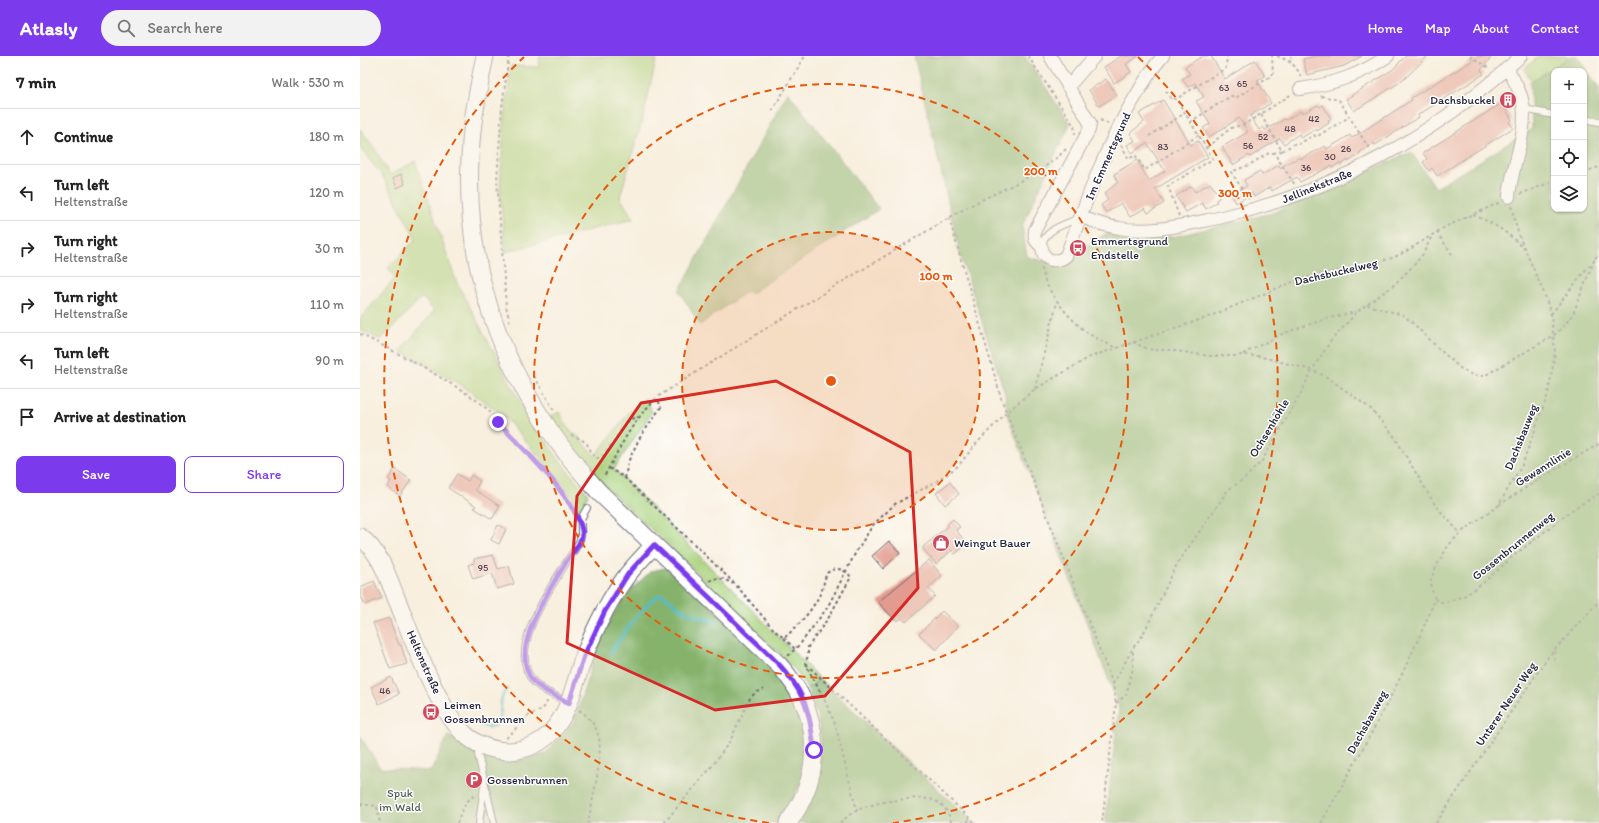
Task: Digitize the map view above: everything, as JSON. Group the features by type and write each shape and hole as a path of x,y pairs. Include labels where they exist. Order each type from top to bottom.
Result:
{"main road":[{"path":"485,56 474,112 471,143 471,209 478,263 494,322 506,354 525,392 557,443 599,492 779,665 794,683 806,706 812,726 814,750 812,772 804,795 788,823"},
{"name":"Heltenstraße","path":"360,537 372,549 384,568 417,650 444,707 459,729 479,744 508,751 518,750 532,745 550,733 558,724 569,703 584,656 605,611 628,574 654,545"}],"street":[{"path":"1043,251 1034,237 1037,224 1065,175 1090,126 1089,120 1050,56"},
{"path":"1068,87 1095,56"},
{"name":"Im Emmertsgrund","path":"1043,251 1050,259 1056,261 1062,260 1066,256 1082,217 1112,130 1149,74 1163,56"},
{"path":"1300,88 1317,86 1346,79 1388,56"},
{"name":"Jellinekstraße","path":"1082,217 1098,223 1121,228 1149,229 1182,225 1256,209 1300,194 1353,172 1377,160 1430,128 1503,72 1521,56"},
{"path":"1503,72 1519,90 1524,109 1509,197"}],"lane":[{"path":"1524,109 1551,114"},
{"path":"1587,120 1599,122"},
{"path":"1043,251 1042,241 1047,234 1060,226 1082,217"},
{"path":"569,703 541,688 529,675 525,666 526,649 536,615 548,592 580,541 582,536 581,519 587,508"},
{"path":"479,744 478,754 494,823"},
{"path":"480,823 484,781"}],"path":[{"path":"509,56 502,106 497,180 506,306 511,330"},
{"path":"772,111 805,56"},
{"path":"1028,56 1074,126 1074,138"},
{"path":"1166,91 1171,99 1176,99 1226,68 1227,56"},
{"path":"1190,122 1231,96 1237,97 1270,77 1273,73 1272,56"},
{"path":"1207,147 1231,128 1240,126 1261,115 1300,88 1300,77 1297,69 1290,63 1277,56"},
{"path":"1290,63 1291,56"},
{"path":"1470,56 1503,72"},
{"path":"1315,95 1339,100 1377,160"},
{"path":"1176,99 1213,159 1168,186 1182,225"},
{"path":"1149,136 1185,114"},
{"path":"1261,115 1282,151"},
{"path":"1256,209 1231,172 1249,166 1269,153 1282,151 1296,143 1299,144 1314,135 1316,137 1350,117"},
{"path":"1094,122 1100,120 1112,130 1129,159 1135,155 1145,170 1199,135"},
{"path":"605,475 625,438 646,407 654,400 754,335 968,206 1048,166 1068,147"},
{"path":"1274,152 1300,194"},
{"path":"1587,171 1599,167"},
{"name":"Dachsbuckelweg","path":"779,665 795,649 827,608 860,544 885,512 895,504 939,480 958,466 976,444 1007,412 1035,389 1084,360 1208,317 1295,281 1392,258 1456,222 1509,197 1551,182"},
{"name":"Dachsbauweg","path":"1321,823 1396,686 1426,622 1435,599 1431,588 1432,579 1437,565 1448,546 1460,533 1498,506 1522,465 1548,394 1555,352 1551,314 1544,292 1525,250 1514,218 1509,197"},
{"path":"1473,215 1489,221 1501,228 1525,250"},
{"path":"949,218 1002,401 1114,684 1116,704 1102,823"},
{"path":"1437,232 1453,256"},
{"name":"Ochsenhöhle","path":"1114,684 1133,648 1142,636 1177,564 1228,490 1245,478 1262,461 1302,391 1312,370 1330,342 1357,312 1394,284 1415,264 1423,254 1433,235"},
{"path":"1043,251 1042,264 1044,280 1057,302 1090,334 1116,348"},
{"path":"1551,314 1595,258 1599,255"},
{"path":"1367,305 1403,315 1415,324 1460,368 1472,375 1484,376 1554,335 1563,327 1573,314 1595,258"},
{"path":"1035,389 1057,302"},
{"path":"1242,355 1284,333 1329,318 1357,312"},
{"path":"360,334 424,368 490,410 498,422 557,485 573,510 581,527"},
{"path":"1133,342 1153,350 1170,350 1210,356 1258,356 1312,370 1328,377 1371,409 1394,436 1435,505 1460,533"},
{"path":"531,371 555,412"},
{"path":"626,478 628,462 639,439 660,407 659,402 654,400"},
{"path":"570,434 582,439 587,444 595,458 598,458 604,455 630,419 639,417"},
{"name":"Gewannlinie","path":"1498,506 1546,475 1599,444"},
{"path":"609,468 626,478 736,585 775,631 795,649"},
{"name":"Gossenbrunnenweg","path":"1435,599 1440,602 1453,600 1466,594 1483,583 1516,554 1576,507 1599,494"},
{"path":"784,638 815,603 828,573 834,569 847,571 852,577 829,617 808,647 808,656 805,663 835,724 857,811"},
{"path":"699,587 713,579 724,578 736,585"},
{"name":"Unterer Neuer Weg","path":"1436,823 1548,657 1556,650 1599,600"},
{"path":"1116,704 1126,695 1133,668 1133,648"},
{"path":"1554,660 1556,650"},
{"path":"805,663 975,823"},
{"path":"664,823 713,765 730,741 750,698 755,693 764,689"},
{"path":"495,749 511,734 521,721 534,712 543,709 547,704 547,692"},
{"path":"569,703 590,720 598,735 598,764 588,823"},
{"path":"457,823 466,803 470,798 483,795"},
{"path":"840,823 857,811 873,805 895,801 929,799 937,802 945,809 950,816 951,823"},
{"path":"360,804 377,806 380,823"},
{"path":"961,823 971,820"}],"highlighted area":[{"path":"776,381 910,452 918,588 825,696 715,710 567,643 577,496 641,403"}],"green space":[{"path":"540,56 657,56 644,114 620,197 633,219 505,252 500,188 505,111 511,66 539,67"},
{"path":"914,56 1025,56 1070,124 1022,226 1027,257 1058,264 1109,232 1173,237 1272,213 1411,152 1436,188 1532,129 1530,82 1551,69 1551,212 1587,212 1587,71 1599,88 1599,823 1105,823 1119,707 1008,417 1005,394 960,253"},
{"path":"1539,56 1566,56 1575,68 1551,68 1551,83 1546,102 1524,69"},
{"path":"1571,56 1577,56 1585,68 1552,68"},
{"path":"788,92 879,209 750,294 747,291 700,325 679,291"},
{"path":"360,129 373,146 390,175 415,161 456,281 529,418 567,470 588,494 580,510 560,481 503,415 461,385 400,351 434,311 422,297 381,340 360,330 360,319 395,278 388,268 416,239 383,177 360,148"},
{"path":"646,398 652,412 614,469 818,677 813,686 807,687 796,671 778,652 590,471 548,418 559,412 570,431 576,434 595,456 631,410"},
{"name":"Spuk im Wald","path":"666,568 693,590 777,665 807,726 806,771 782,823 360,823 360,735 380,768 431,771 448,736 510,763 545,754 574,722 597,648 614,613 629,592 651,571"},
{"path":"818,677 974,823 795,823 806,810 819,776 821,741 818,718 807,687 813,686"}],"building":[{"path":"1121,56 1139,56 1126,64 1131,72 1114,83 1104,67"},
{"path":"1203,56 1211,56 1225,79 1255,60 1265,76 1257,80 1271,103 1250,116 1259,130 1263,127 1265,130 1301,111 1302,113 1305,112 1318,105 1320,107 1323,105 1331,119 1328,121 1329,123 1317,131 1316,129 1301,138 1299,134 1284,144 1280,138 1250,157 1249,155 1233,165 1222,147 1248,132 1239,118 1209,137 1203,128 1210,124 1196,101 1204,97 1195,83 1188,87 1182,79 1190,74 1185,67"},
{"path":"1316,56 1362,56 1344,66 1307,75 1303,59"},
{"path":"1406,56 1428,56 1402,81 1354,111 1346,99 1392,70"},
{"path":"1480,56 1492,56 1481,70 1484,74 1418,115 1419,117 1375,145 1374,143 1348,162 1348,160 1341,165 1340,163 1332,168 1331,166 1300,182 1297,177 1272,191 1270,187 1254,197 1252,193 1236,203 1232,195 1247,186 1244,180 1260,171 1262,175 1279,165 1280,168 1293,160 1300,157 1301,159 1325,146 1327,149 1350,135 1352,138 1412,100 1411,98"},
{"path":"1106,79 1117,95 1099,106 1089,90"},
{"path":"1163,100 1191,145 1198,141 1208,157 1155,189 1164,203 1148,213 1145,208 1130,217 1121,203 1106,213 1101,205 1108,200 1104,194 1118,182 1114,174 1137,160 1149,181 1165,171 1147,143 1132,153 1127,145 1135,141 1130,133 1144,122 1139,114"},
{"path":"1502,103 1512,120 1509,122 1513,128 1437,176 1432,168 1429,171 1423,162 1427,159 1423,153"},
{"path":"401,174 405,184 397,188 393,178"},
{"path":"1210,183 1220,197 1216,200 1217,202 1206,209 1202,203 1186,212 1176,196 1192,186 1195,192"},
{"path":"395,469 411,480 400,496 387,487 391,481 388,479"},
{"path":"457,474 468,481 471,475 480,481 475,490 500,506 492,519 474,508 476,506 448,488"},
{"path":"950,482 959,494 945,505 936,493"},
{"path":"953,519 960,527 956,530 967,544 955,554 952,550 936,564 923,549 923,547 948,526 947,525"},
{"path":"498,525 506,529 499,544 491,540"},
{"path":"889,541 900,553 883,569 872,556"},
{"path":"493,555 498,569 509,566 514,584 497,589 492,573 473,579 468,565 474,563 474,559"},
{"path":"929,560 942,576 928,588 935,596 906,622 902,618 898,621 896,619 895,620 878,602"},
{"path":"374,581 382,598 365,605 360,594 360,587"},
{"path":"942,611 958,626 936,650 919,634"},
{"path":"389,618 399,645 401,645 407,664 390,669 373,623"},
{"path":"391,677 399,694 379,704 371,687"}],"waterway":[{"path":"611,652 643,609 658,596 663,595 667,597 687,612 717,622"},
{"path":"462,719 488,727 496,725 500,717 502,697 507,689"}],"place":[{"name":"Dachsbuckel","path":"1508,100"},
{"name":"Emmertsgrund Endstelle","path":"1078,248"},
{"name":"Weingut Bauer","path":"941,543"},
{"name":"Leimen Gossenbrunnen","path":"431,712"},
{"name":"Gossenbrunnen","path":"474,780"}],"route":[{"path":"498,422 557,485 573,510 582,531 580,541 548,592 536,615 529,636 526,649 525,666 534,682 547,692 569,703 584,656 605,611 628,574 654,545 761,647 790,677 802,696 806,706 812,726 814,750"}]}
